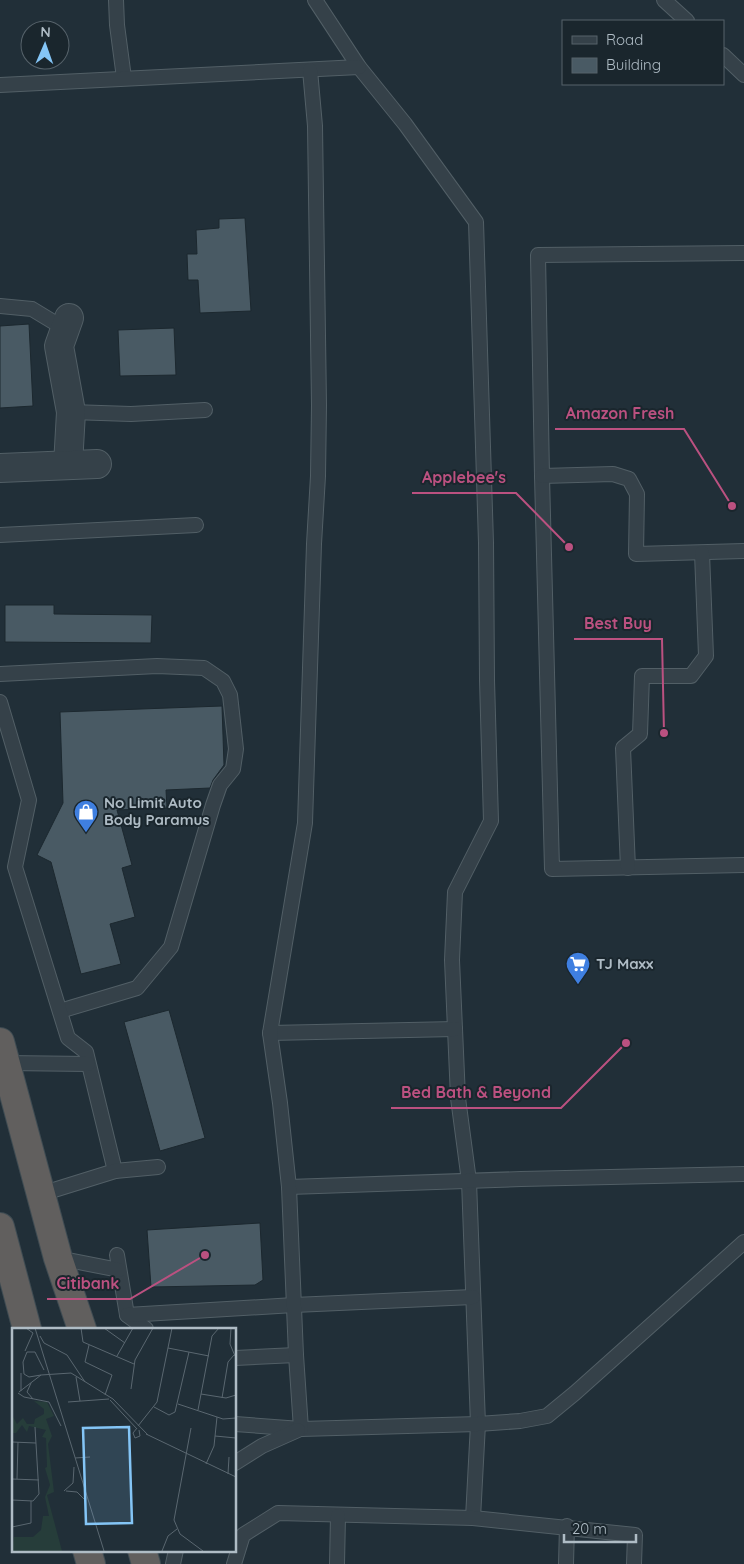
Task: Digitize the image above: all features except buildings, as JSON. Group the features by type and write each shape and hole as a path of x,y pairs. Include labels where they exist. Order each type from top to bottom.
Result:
{"highway":[{"path":"3,1052 58,1258 82,1328"},
{"path":"0,1227 27,1328"}],"street":[{"path":"67,324 59,346 71,412 68,465"},
{"path":"0,468 97,464"}],"lane":[{"path":"116,0 117,25 124,78"},
{"path":"315,0 359,67 405,124 476,222 486,544 491,821 456,892 452,960 458,1098 469,1181 478,1424 473,1518"},
{"path":"664,0 686,20"},
{"path":"724,56 744,75"},
{"path":"0,85 359,67"},
{"path":"301,1429 289,1188 270,1033 305,823 319,405 315,126 310,70"},
{"path":"744,253 538,255 552,869 744,865"},
{"path":"0,306 32,309 67,324"},
{"path":"71,412 131,414 204,410"},
{"path":"542,476 614,474 629,479 636,494 636,554 744,551"},
{"path":"0,535 196,525"},
{"path":"628,868 623,748 640,734 642,676 691,676 706,656 702,553"},
{"path":"0,674 157,666 204,668 223,681 230,695 236,749 233,768 220,785 213,805 171,947 137,988 60,1011"},
{"path":"0,702 29,800 15,867 68,1038 86,1052 114,1171"},
{"path":"270,1033 455,1029"},
{"path":"3,1052 88,1064"},
{"path":"41,1194 114,1171 158,1167"},
{"path":"289,1188 744,1174"},
{"path":"236,1424 301,1429 478,1424 520,1421 547,1416 744,1242"},
{"path":"116,1254 127,1315 145,1328"},
{"path":"58,1258 119,1270"},
{"path":"127,1315 294,1305 473,1298"},
{"path":"236,1358 296,1355"},
{"path":"236,1462 262,1446 301,1429"},
{"path":"234,1564 243,1536 278,1513 473,1518 635,1534 634,1564"},
{"path":"337,1564 338,1516"},
{"path":"566,1564 567,1526"}],"place":[{"name":"Amazon Fresh","path":"732,506"},
{"name":"Applebee's","path":"569,547"},
{"name":"Best Buy","path":"664,733"},
{"name":"No Limit Auto Body Paramus","path":"86,833"},
{"name":"TJ Maxx","path":"578,985"},
{"name":"Bed Bath & Beyond","path":"626,1043"},
{"name":"Citibank","path":"205,1255"}]}
